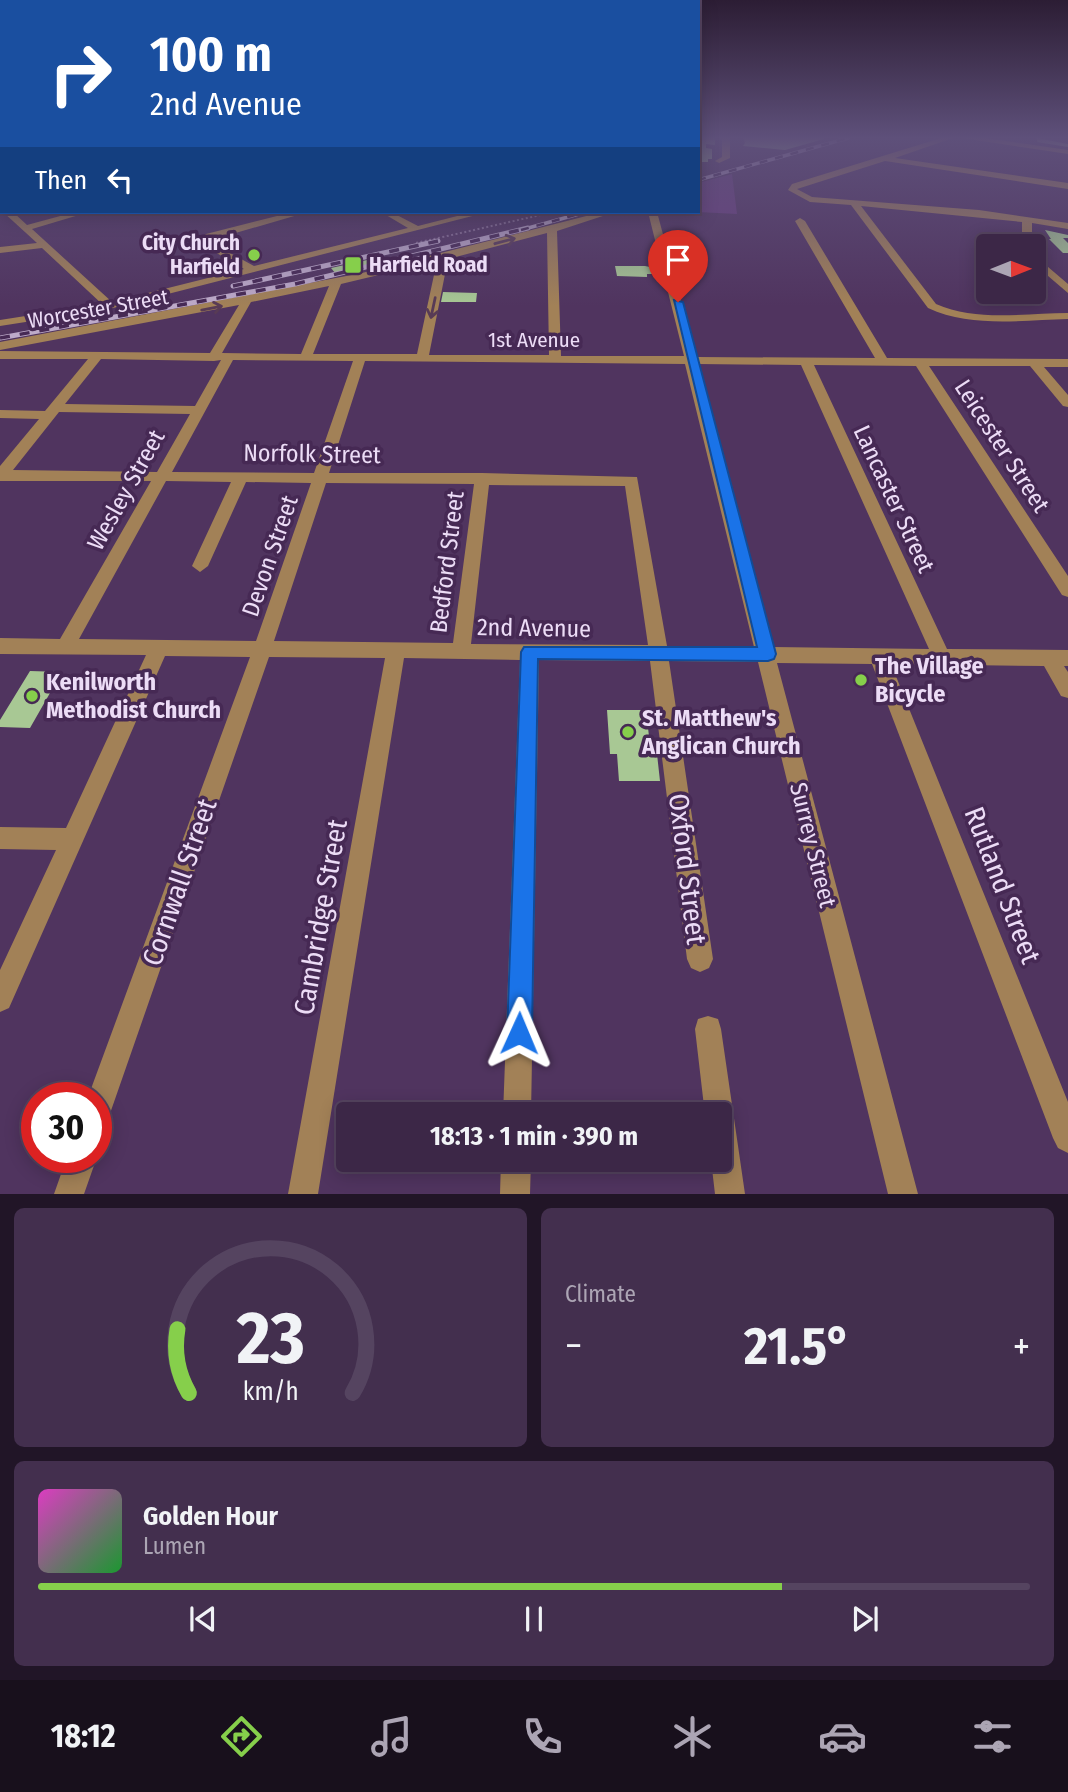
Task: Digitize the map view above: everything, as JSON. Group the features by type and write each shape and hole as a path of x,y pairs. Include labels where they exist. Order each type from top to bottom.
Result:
{"street":[{"path":"796,194 806,198 979,213 1068,226"},
{"path":"854,203 932,306 938,310 962,316 1068,316"},
{"path":"10,214 109,306"},
{"path":"0,225 23,225 75,214"},
{"path":"253,270 201,241 205,237 235,228 294,214"},
{"path":"388,214 417,229"},
{"path":"0,323 109,306 475,214"},
{"name":"Worcester Street","path":"0,346 246,302 335,283 603,214"},
{"name":"Surrey Street","path":"654,214 768,654 788,747 902,1194"},
{"path":"1027,220 1027,234"},
{"path":"800,221 883,361"},
{"path":"552,228 555,359"},
{"path":"0,250 45,246"},
{"path":"422,359 443,257"},
{"path":"1046,269 1068,290"},
{"path":"306,357 335,283"},
{"name":"Wesley Street","path":"65,647 198,410 246,302"},
{"name":"1st Avenue","path":"0,355 1068,363"},
{"path":"0,475 97,356"},
{"name":"Devon Street","path":"261,648 360,358"},
{"name":"Lancaster Street","path":"806,361 941,655"},
{"name":"Leicester Street","path":"920,362 1068,590"},
{"path":"1033,362 1068,403"},
{"path":"0,414 198,410"},
{"name":"Norfolk Street","path":"0,475 623,479"},
{"path":"200,566 241,476"},
{"name":"Bedford Street","path":"461,651 482,478"},
{"name":"Oxford Street","path":"623,479 634,483 700,959"},
{"name":"2nd Avenue","path":"0,646 1059,658"},
{"path":"0,999 159,648"},
{"name":"Cornwall Street","path":"108,1082 261,648"},
{"name":"Cambridge Street","path":"303,1194 396,651"},
{"path":"517,1102 530,652"},
{"name":"Rutland Street","path":"878,655 1068,1138"},
{"path":"1059,658 1068,690"},
{"path":"0,838 73,839"},
{"path":"708,1029 730,1194"},
{"path":"515,1194 516,1172"},
{"path":"69,1194 76,1173"}],"path":[{"path":"408,244 545,214"}],"shaded area":[{"path":"700,194 734,194 737,214 700,212"}],"building":[{"path":"1045,230 1068,235 1068,238 1063,238 1068,243 1068,253 1063,253 1049,239"},
{"path":"367,260 372,266 336,274 331,268"},
{"path":"615,266 645,266 655,268 657,274 647,274 647,277 617,276"},
{"path":"443,292 477,293 476,302 441,302"},
{"name":"Kenilworth Methodist Church","path":"30,671 62,672 30,728 0,727 0,720"},
{"name":"St. Matthew's Anglican Church","path":"607,710 646,710 651,754 657,754 660,781 619,781 617,754 610,754"}],"railway":[{"path":"521,230 579,214"},
{"path":"0,338 295,284 528,228"},
{"path":"233,286 438,241"}],"place":[{"name":"City Church Harfield","path":"254,255"},
{"name":"Harfield Road","path":"353,265"},
{"name":"The Village Bicycle","path":"861,680"},
{"name":"Kenilworth Methodist Church","path":"32,696"},
{"name":"St. Matthew's Anglican Church","path":"628,732"}],"route":[{"path":"519,1033 530,652 768,654 678,302"}]}
